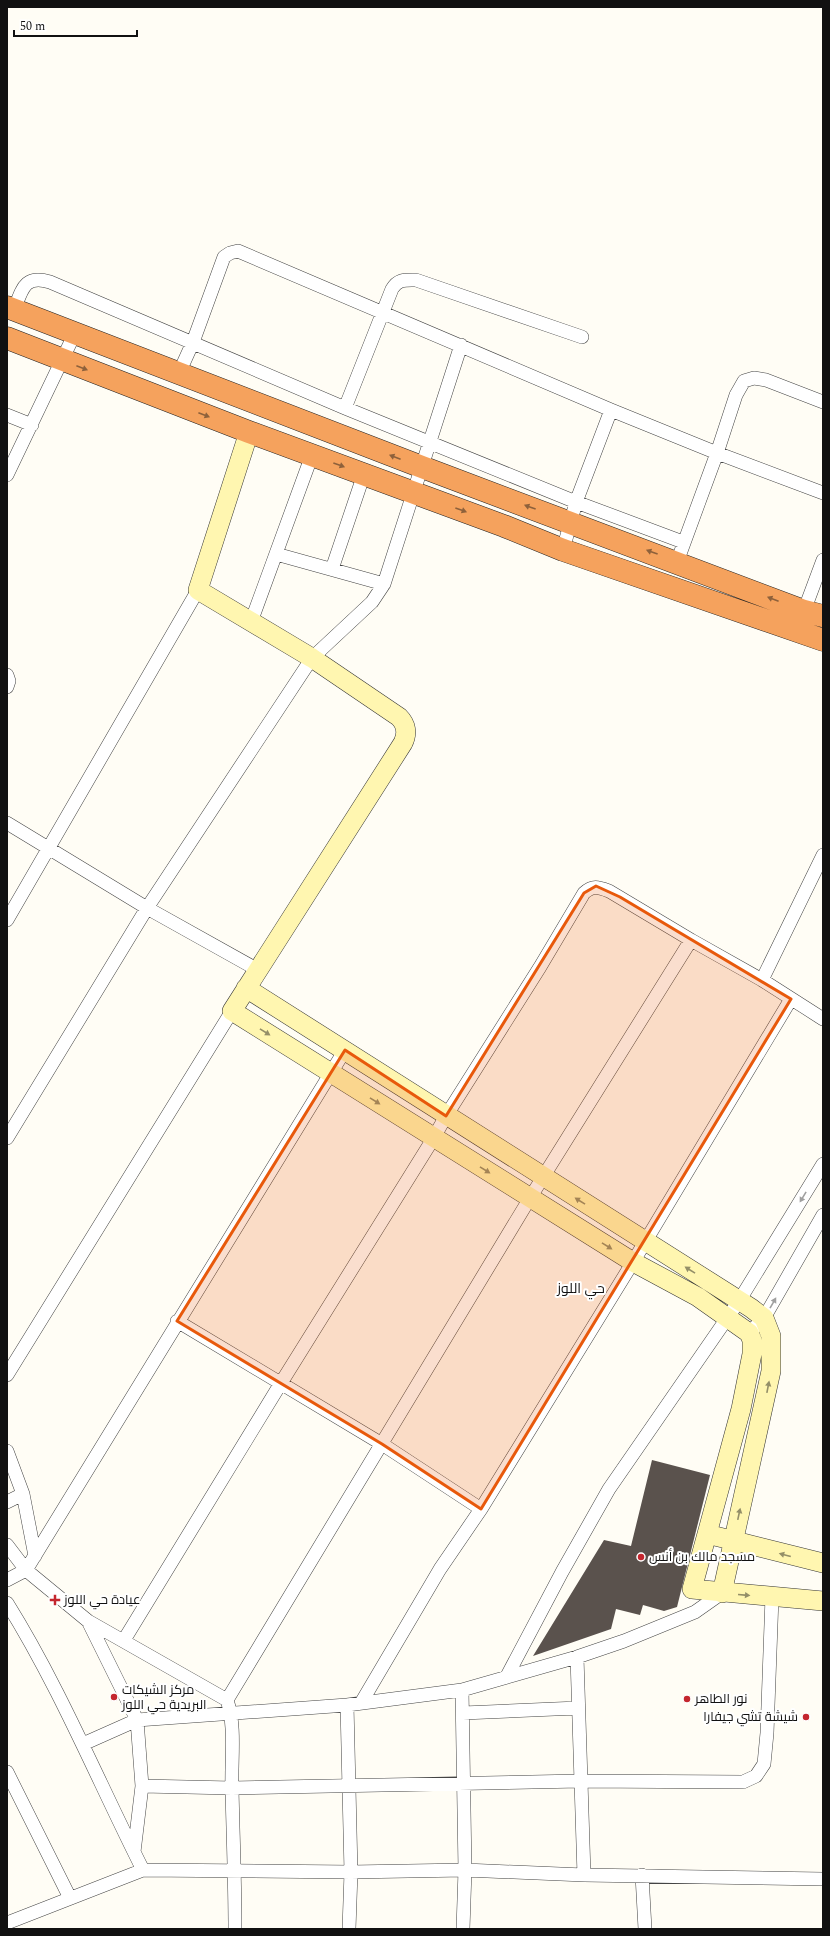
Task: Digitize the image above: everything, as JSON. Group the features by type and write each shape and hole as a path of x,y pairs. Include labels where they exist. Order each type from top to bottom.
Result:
{"highway":[{"path":"11,308 422,467 574,512 680,552 814,614"},
{"path":"7,338 249,432 413,492 563,550 823,640"}],"street":[{"path":"179,373 193,342 224,257 230,253 238,251 717,454 823,493"},
{"path":"11,308 24,286 30,282 40,279 193,342 345,408 430,442 574,512"},
{"path":"345,408 396,282 416,280 582,337"},
{"path":"7,475 75,333"},
{"path":"7,1138 148,908 312,658 372,602 384,584 461,345"},
{"path":"680,552 717,454 736,395 744,381 754,378 766,380 823,402"},
{"path":"563,550 574,512 611,410"},
{"path":"7,415 32,425"},
{"path":"7,920 198,590 249,432"},
{"path":"251,622 312,455"},
{"path":"332,569 364,474"},
{"path":"276,554 384,584"},
{"path":"814,614 823,560"},
{"path":"7,1375 246,988 406,738 405,726 399,716 312,658 198,590"},
{"path":"7,675 9,681 7,687"},
{"path":"7,823 148,908 258,970"},
{"path":"762,980 823,855"},
{"path":"124,1640 446,1116 540,967 584,893 590,888 596,886 609,891 762,980 823,1019"},
{"path":"227,1700 530,1198 691,940"},
{"path":"246,988 346,1050 446,1116 645,1242 703,1289 727,1316 749,1333 752,1340 752,1354 741,1409 692,1589 695,1612"},
{"path":"361,1703 440,1569 481,1509 633,1262 791,999"},
{"path":"83,1744 137,1720 347,1705 462,1690 577,1657 624,1641 695,1612 722,1593 771,1371 771,1336 764,1318 739,1301 633,1262 433,1139 232,1011"},
{"path":"7,1580 26,1570 35,1556 177,1321 346,1050"},
{"path":"508,1676 562,1572 609,1489 727,1316 739,1301 823,1164"},
{"path":"749,1333 764,1318 823,1215"},
{"path":"177,1321 382,1444 481,1509"},
{"path":"7,1451 23,1494 35,1556"},
{"path":"7,1502 23,1494"},
{"path":"707,1534 823,1564"},
{"path":"7,1545 26,1570 88,1621 124,1640 227,1700 232,1714 232,1788 235,1871 234,1929"},
{"path":"692,1589 772,1598 823,1601"},
{"path":"142,1786 232,1788 580,1781 743,1782 756,1776 764,1764 766,1750 772,1598"},
{"path":"7,1603 24,1630 83,1744 143,1870"},
{"path":"88,1621 137,1720 142,1786 134,1852"},
{"path":"577,1657 584,1875"},
{"path":"462,1690 465,1870 463,1929"},
{"path":"347,1705 351,1872 349,1929"},
{"path":"463,1713 578,1708"},
{"path":"7,1772 70,1898"},
{"path":"7,1923 143,1870 351,1872 465,1870 584,1875 823,1878"},
{"path":"642,1875 645,1929"}],"highlighted area":[{"path":"596,886 620,897 791,999 481,1509 382,1444 177,1321 345,1050 446,1116 584,893"}],"building":[{"name":"مسجد مالك بن أنس","path":"652,1460 710,1475 677,1607 664,1611 643,1605 640,1615 616,1609 611,1629 533,1656 604,1540 631,1546"}],"place":[{"name":"مسجد مالك بن أنس","path":"641,1557"},
{"name":"عيادة حي اللوز","path":"55,1600"},
{"name":"مركز الشيكات البريدية حي اللوز","path":"114,1697"},
{"name":"نور الطاهر","path":"687,1699"},
{"name":"شيشة تشي جيفارا","path":"806,1717"}],"district":[{"name":"حي اللوز","path":"581,1288"}]}
